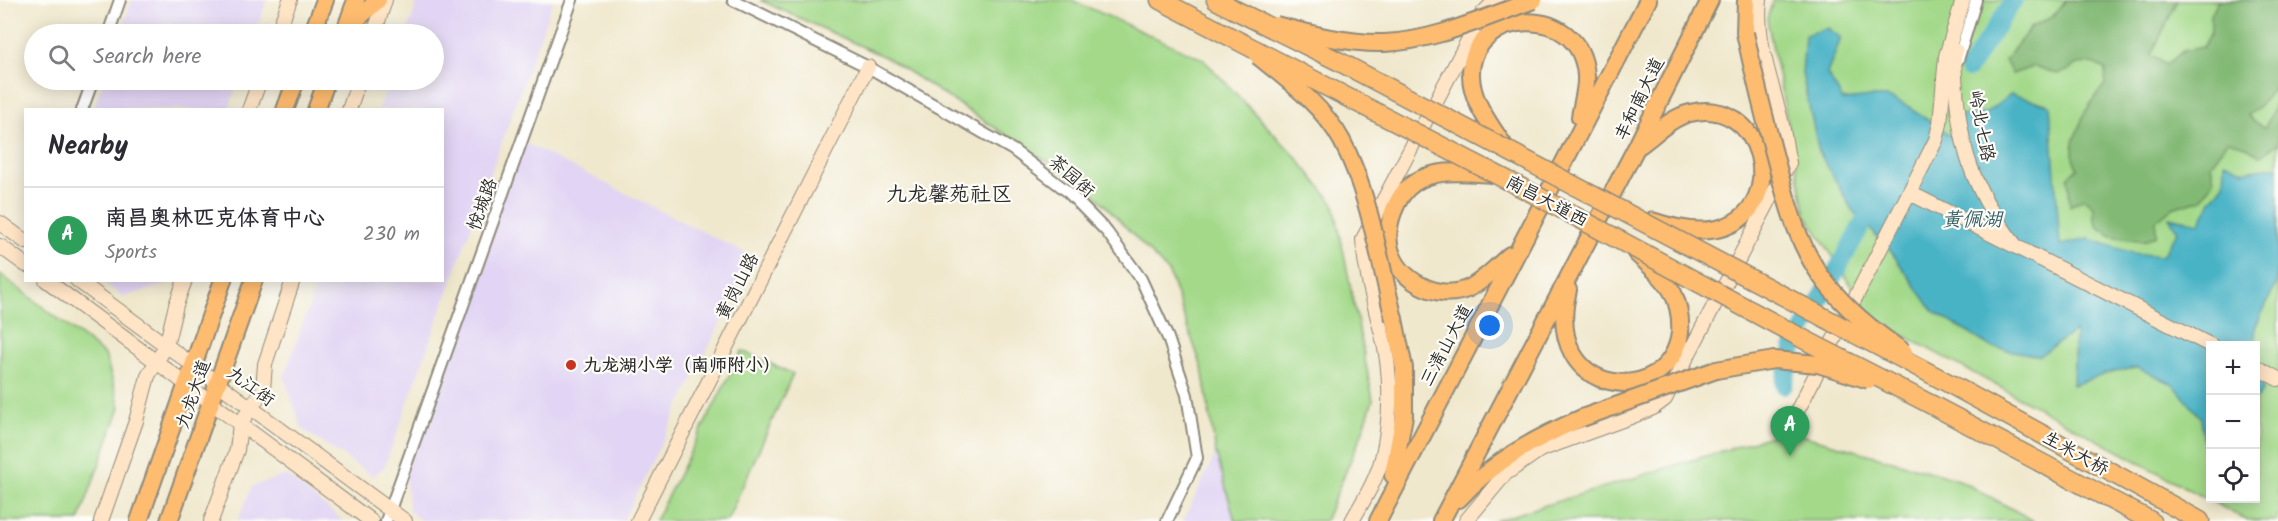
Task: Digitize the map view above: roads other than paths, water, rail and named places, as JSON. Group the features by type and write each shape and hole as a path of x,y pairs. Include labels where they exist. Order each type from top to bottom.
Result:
{"highway":[{"name":"南昌大道西","path":"1160,0 1932,405"},
{"name":"南昌大道西","path":"1216,0 1506,149 1952,384"},
{"name":"生米大桥","path":"1952,384 2200,521"},
{"name":"生米大桥","path":"1932,405 2151,521"}],"main road":[{"path":"314,24 316,0"},
{"path":"316,24 325,0"},
{"path":"347,24 356,0"},
{"path":"353,24 378,0"},
{"path":"1252,19 1320,36 1384,43 1436,34 1534,0"},
{"name":"丰和南大道","path":"1550,187 1648,0"},
{"name":"丰和南大道","path":"1573,268 1710,0"},
{"path":"1746,0 1745,33 1755,84 1793,223 1809,257 1826,284 1855,314 1889,342 1952,384"},
{"path":"1506,149 1475,98 1471,77 1472,62 1481,46 1494,31 1525,21 1541,21 1556,26 1568,35 1577,47 1586,76 1576,136"},
{"path":"1230,37 1294,85 1321,112 1342,141 1356,175 1394,319 1404,368 1404,416 1389,495"},
{"path":"286,108 292,90"},
{"path":"317,108 323,90"},
{"path":"1628,214 1672,228 1702,230 1724,227 1743,216 1754,202 1761,185 1760,152 1754,139 1737,121 1721,113 1689,113 1671,122 1636,148"},
{"path":"1495,174 1453,172 1433,175 1414,183 1404,193 1395,208 1390,227 1390,248 1397,263 1410,278 1427,289 1446,292 1466,289 1488,274 1518,248"},
{"name":"三清山大道","path":"1378,521 1389,495 1550,187"},
{"path":"1573,268 1563,308 1567,342 1572,355 1593,376 1608,381 1627,384 1645,378 1662,369 1672,358 1678,344 1679,309 1672,292 1658,273 1623,242"},
{"path":"1442,519 1573,268"},
{"name":"九龙大道","path":"139,521 222,282"},
{"name":"九龙大道","path":"170,521 253,282"},
{"path":"1442,519 1492,467 1538,437 1582,418 1716,370 1774,360 1827,367 1855,375 1932,405"}],"street":[{"path":"112,24 120,0"},
{"path":"281,24 290,0"},
{"path":"377,24 385,0"},
{"name":"悦城路","path":"388,515 572,0"},
{"name":"茶园街","path":"733,0 868,67 1014,150 1067,192 1099,224 1141,279 1168,338 1187,395 1197,458 1167,521"},
{"path":"1352,521 1372,485 1382,459 1387,425 1389,375 1384,340 1364,262 1363,239 1482,14 1496,0"},
{"path":"1466,521 1470,513 1505,474 1540,450 1653,408 1665,399 1789,163 1763,51 1758,12 1760,0"},
{"path":"1950,62 1947,31 1956,0"},
{"path":"1789,427 1936,140 1963,0"},
{"name":"岭北七路","path":"1971,0 1954,57 1950,62 1962,139 1977,186 1994,218 2018,248"},
{"path":"1950,62 1976,0"},
{"name":"黄岗山路","path":"638,521 868,67"},
{"path":"83,108 89,90"},
{"path":"250,108 256,90"},
{"path":"350,108 356,90"},
{"name":"岭北七路","path":"1910,193 2206,342"},
{"path":"0,223 24,241"},
{"path":"0,246 24,264"},
{"name":"九江街","path":"49,282 371,521"},
{"name":"九江街","path":"80,282 251,408 388,515 405,521"},
{"path":"101,521 136,421 148,376 166,346 184,282"},
{"path":"211,521 237,450 240,424 262,390 265,364 292,282"},
{"path":"2260,369 2278,379"}],"water":[{"name":"黄佩湖","path":"1828,28 1841,38 1827,74 1843,100 1870,97 1893,99 1951,136 1955,116 1986,113 2011,94 2050,105 2060,245 2089,239 2132,253 2162,256 2178,231 2169,217 2200,223 2211,201 2224,184 2225,162 2245,171 2278,166 2277,282 2255,328 2256,341 2206,341 2206,455 2201,418 2173,384 2137,368 2115,371 2073,385 2075,331 2039,356 1991,347 1933,311 1889,249 1852,210 1819,152 1802,74 1805,35"},
{"name":"黄佩湖","path":"2260,375 2263,389 2260,394"}],"waterway":[{"path":"1968,69 2014,0"},
{"path":"1784,385 1793,349 1875,201"}],"place":[{"name":"九龙湖小学（南师附小）","path":"571,365"},
{"name":"南昌奥林匹克体育中心","path":"1790,456"}],"district":[{"name":"九龙馨苑社区","path":"949,194"}]}
